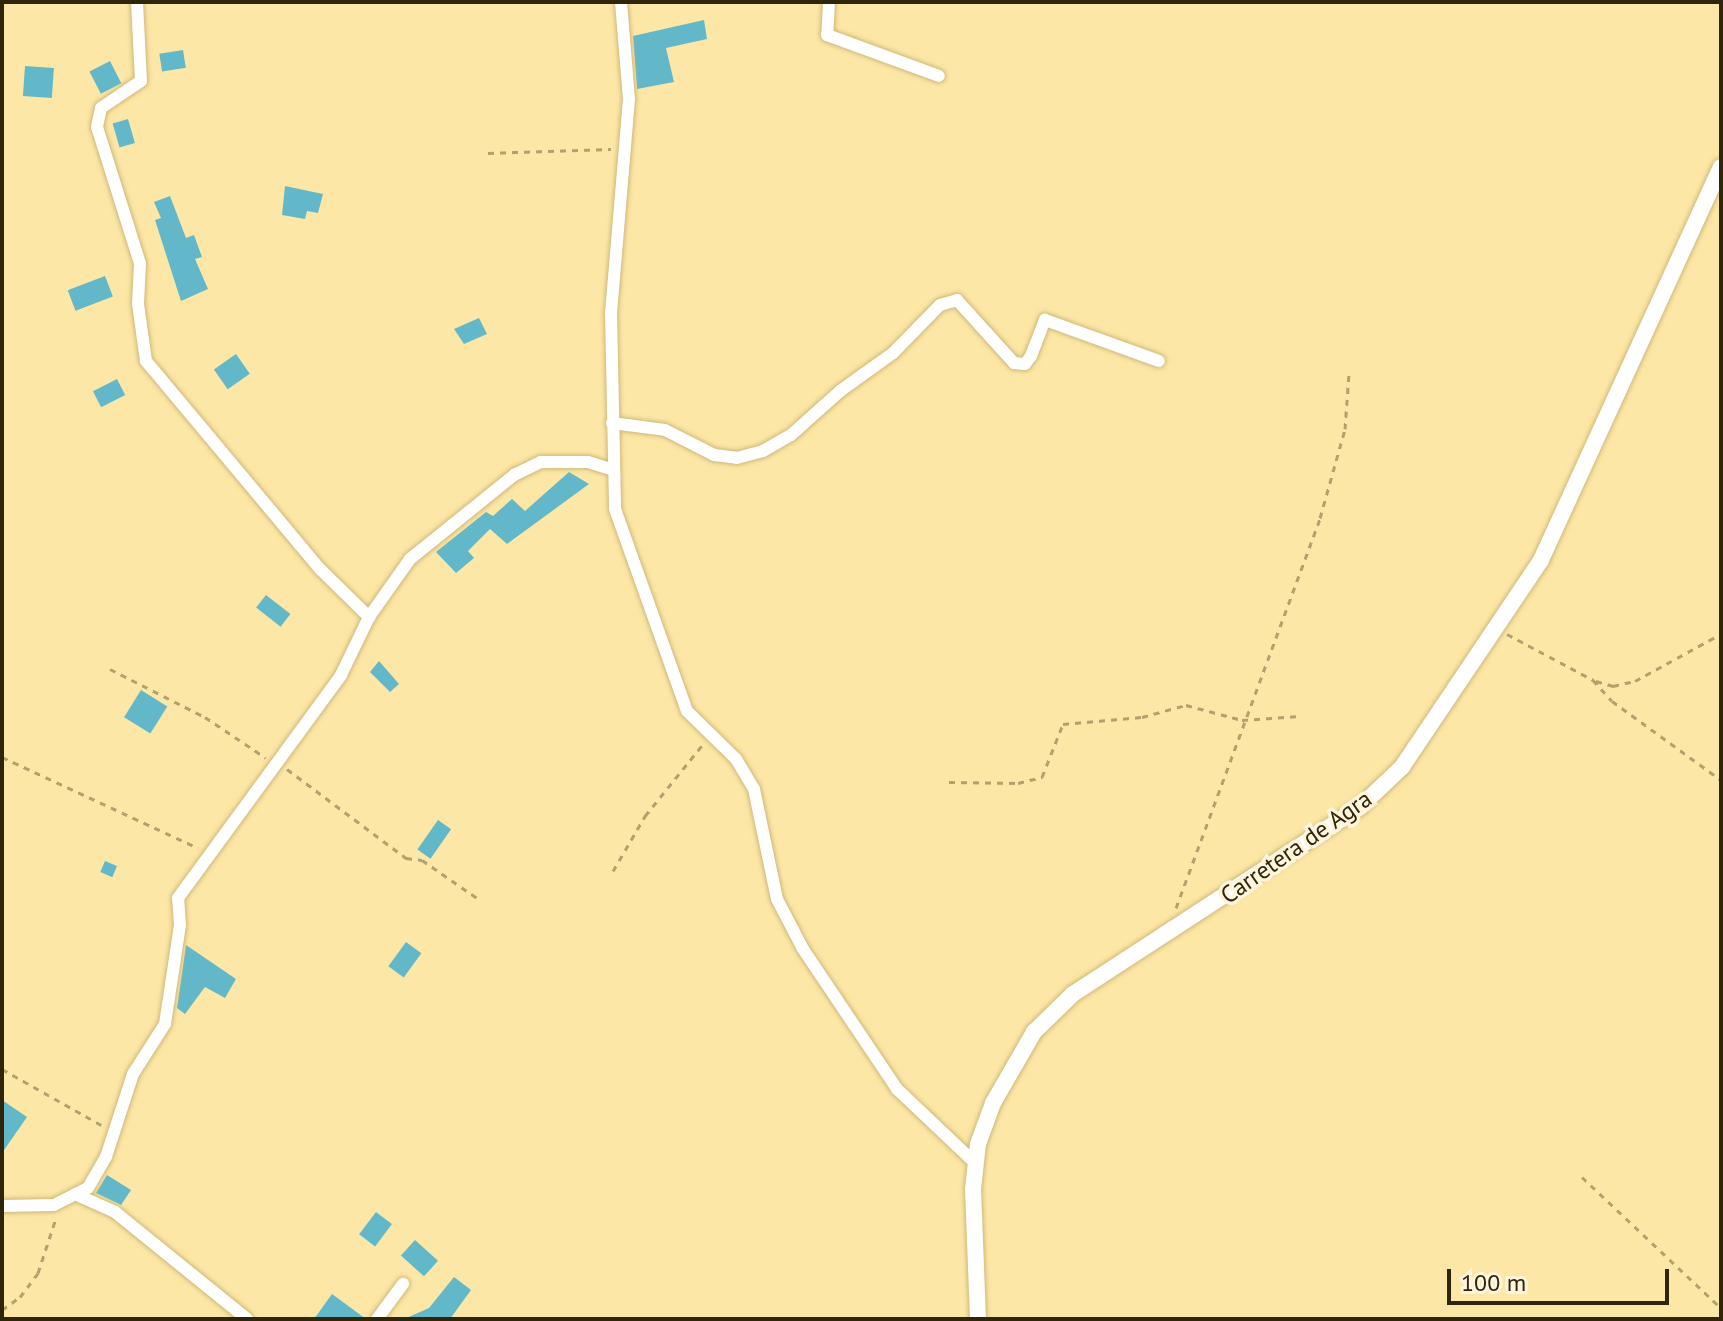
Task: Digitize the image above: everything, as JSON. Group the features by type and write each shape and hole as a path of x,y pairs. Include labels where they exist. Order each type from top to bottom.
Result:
{"street":[{"path":"137,2 141,81 101,108 97,127 140,263 138,304 146,361 310,557 369,617"},
{"path":"621,2 629,99 611,313 615,509 687,711 708,737 736,759 754,789 777,899 803,949 897,1089 975,1163"},
{"path":"829,2 827,35 939,76"},
{"name":"Carretera de Agra","path":"978,1319 975,1163 993,1103 1034,1032 1073,994 1168,934 1385,785 1541,560 1579,484 1721,167"},
{"path":"612,423 665,430 714,455 737,458 763,451 791,435 840,391 893,353 940,305 957,300 1014,363 1025,364 1031,356 1045,320 1159,361"},
{"path":"2,1206 70,1197 88,1188 114,1133 133,1074 165,1024 180,925 178,898 210,849 341,675 369,617 410,559 514,475 554,461 588,462 614,470"},
{"path":"70,1197 115,1212 247,1319"},
{"path":"377,1319 403,1284"}],"path":[{"path":"488,153 597,145 620,151 624,163"},
{"path":"1168,934 1242,720 1320,518 1345,429 1349,373"},
{"path":"1496,629 1593,680 1613,686 1635,681 1721,634"},
{"path":"110,669 205,717 275,764 302,776 406,858 422,860 480,900"},
{"path":"1593,680 1612,701 1721,780"},
{"path":"949,782 1018,783 1042,777 1063,724 1142,717 1186,705 1242,720 1300,716"},
{"path":"613,871 645,816 708,737"},
{"path":"2,757 192,847 210,849"},
{"path":"2,1069 114,1133"},
{"path":"1582,1177 1721,1308"},
{"path":"2,1310 20,1297 38,1273 70,1197"}],"building":[{"path":"704,20 707,39 666,48 674,82 637,89 633,36"},
{"path":"183,50 186,68 162,72 159,54"},
{"path":"110,61 121,83 101,94 90,71"},
{"path":"25,66 54,68 52,98 23,96"},
{"path":"128,119 135,143 120,147 113,123"},
{"path":"285,186 323,194 318,213 307,211 305,219 282,215"},
{"path":"170,196 186,238 194,235 202,257 195,259 208,289 181,301 155,220 161,218 154,202"},
{"path":"105,276 113,297 76,311 68,290"},
{"path":"479,318 487,334 464,344 454,329"},
{"path":"236,354 250,374 228,389 214,369"},
{"path":"117,379 125,395 101,407 93,391"},
{"path":"569,472 589,484 507,544 490,529 468,551 474,558 456,573 436,552 486,512 493,516 512,499 525,511"},
{"path":"266,595 290,614 281,627 256,608"},
{"path":"379,661 399,684 390,692 370,672"},
{"path":"141,690 167,706 150,734 124,717"},
{"path":"438,820 451,829 430,859 417,849"},
{"path":"105,861 117,866 112,877 100,872"},
{"path":"406,942 421,953 404,977 388,966"},
{"path":"186,945 236,979 225,998 205,987 185,1014 177,1008"},
{"path":"2,1100 27,1117 2,1153"},
{"path":"107,1175 131,1190 121,1205 96,1193"},
{"path":"376,1212 392,1224 375,1246 359,1234"},
{"path":"415,1240 438,1261 424,1276 401,1256"},
{"path":"454,1277 471,1290 450,1319 404,1319 429,1308"},
{"path":"332,1294 366,1319 314,1319"}]}
